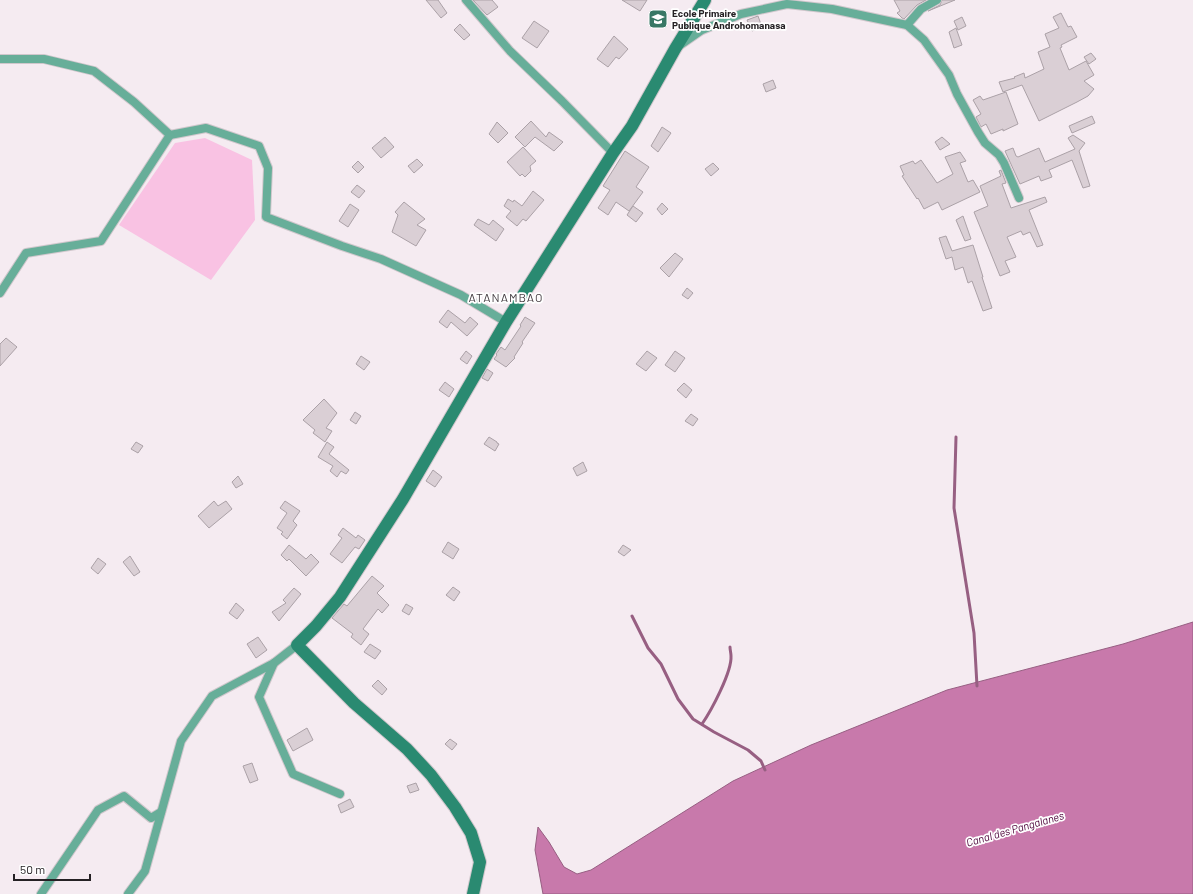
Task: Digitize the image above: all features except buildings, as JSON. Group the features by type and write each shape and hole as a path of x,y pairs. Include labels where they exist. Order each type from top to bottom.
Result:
{"street":[{"path":"466,0 510,51 613,153"},
{"path":"128,894 145,871 181,741 212,696 274,663 297,645 316,626 340,597 402,499 506,322 613,153 632,126 675,49 705,0"},
{"path":"907,25 921,9 937,0"},
{"path":"675,49 702,30 741,14 787,4 832,9 907,25 924,40 949,75 957,94 978,132 985,143 1004,163 1019,198"},
{"path":"0,59 44,59 94,71 134,102 170,135"},
{"path":"0,293 26,253 101,241 170,135 206,128 258,146 268,168 266,218 388,262 461,295 506,322"},
{"path":"297,645 354,703 407,749 431,775 455,807 471,833 480,862 473,894"},
{"path":"274,663 259,697 293,774 340,794"},
{"path":"41,894 98,810 124,796 151,818 161,812"}],"shaded area":[{"path":"205,138 252,160 255,220 211,280 119,225 175,143"}],"water":[{"name":"Canal des Pangalanes","path":"1193,622 1193,894 543,894 535,850 538,827 564,867 577,874 591,870 733,781 811,745 947,690 1123,644"}],"waterway":[{"path":"956,437 954,508 974,633 977,686"},
{"path":"632,616 648,648 661,664 678,699 693,719 748,750 761,761 765,770"},
{"path":"702,724 725,681 730,663 730,647"}],"place":[{"name":"Ecole Primaire Publique Androhomanasa","path":"658,19"}],"district":[{"name":"ATANAMBAO","path":"506,298"}]}
